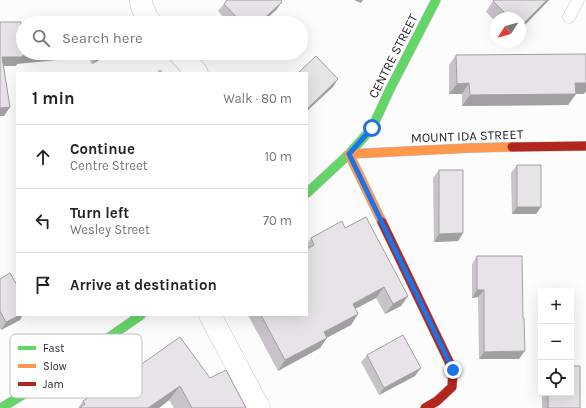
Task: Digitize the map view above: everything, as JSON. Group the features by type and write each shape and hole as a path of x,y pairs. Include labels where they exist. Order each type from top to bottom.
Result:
{"street":[{"path":"141,0 141,4 147,16"},
{"name":"CENTRE STREET","path":"308,192 349,154 372,128 390,89 436,0"},
{"path":"185,60 196,72"},
{"name":"MOUNT IDA STREET","path":"349,154 470,148 586,146"},
{"path":"349,154 453,370 452,387 437,401 425,408"},
{"path":"114,334 140,316"},
{"path":"211,316 259,408"},
{"path":"1,408 17,398"}],"lane":[{"path":"569,17 578,0"}],"building":[{"path":"227,0 281,0 282,2 267,16 235,16 224,4"},
{"path":"547,0 526,21 526,12 504,12 493,1"},
{"path":"0,22 16,22 16,57 2,57 10,107 0,108"},
{"path":"586,54 586,83 575,83 576,94 470,95 469,83 457,84 456,55"},
{"path":"316,56 338,79 308,108 308,72 299,72"},
{"path":"517,165 541,165 541,207 517,207"},
{"path":"439,170 463,170 463,233 439,234"},
{"path":"366,217 408,296 393,304 384,287 353,304 358,314 324,332 327,338 285,360 262,316 308,316 308,248 314,245 311,238 342,221 345,228"},
{"path":"477,256 522,256 525,351 484,352 484,290 477,290"},
{"path":"10,273 16,283 16,316 18,316 6,322 0,311 0,279"},
{"path":"403,335 421,368 384,388 367,355"},
{"path":"180,337 210,378 226,370 246,408 192,408 180,386 148,408 80,408 85,404 83,401 88,398 142,398 142,364"},
{"path":"574,366 580,366 580,408 548,408 548,396 574,396"}],"traffic: fast":[{"path":"308,192 349,154 372,128 390,89 436,0"},
{"path":"114,334 140,316"},
{"path":"1,408 17,398"}],"traffic: slow":[{"path":"382,222 349,154 512,147"}],"traffic: jam":[{"path":"512,147 586,146"},
{"path":"382,222 453,370 452,387 437,401 425,408"}],"route":[{"path":"372,128 349,154 453,370"}]}
